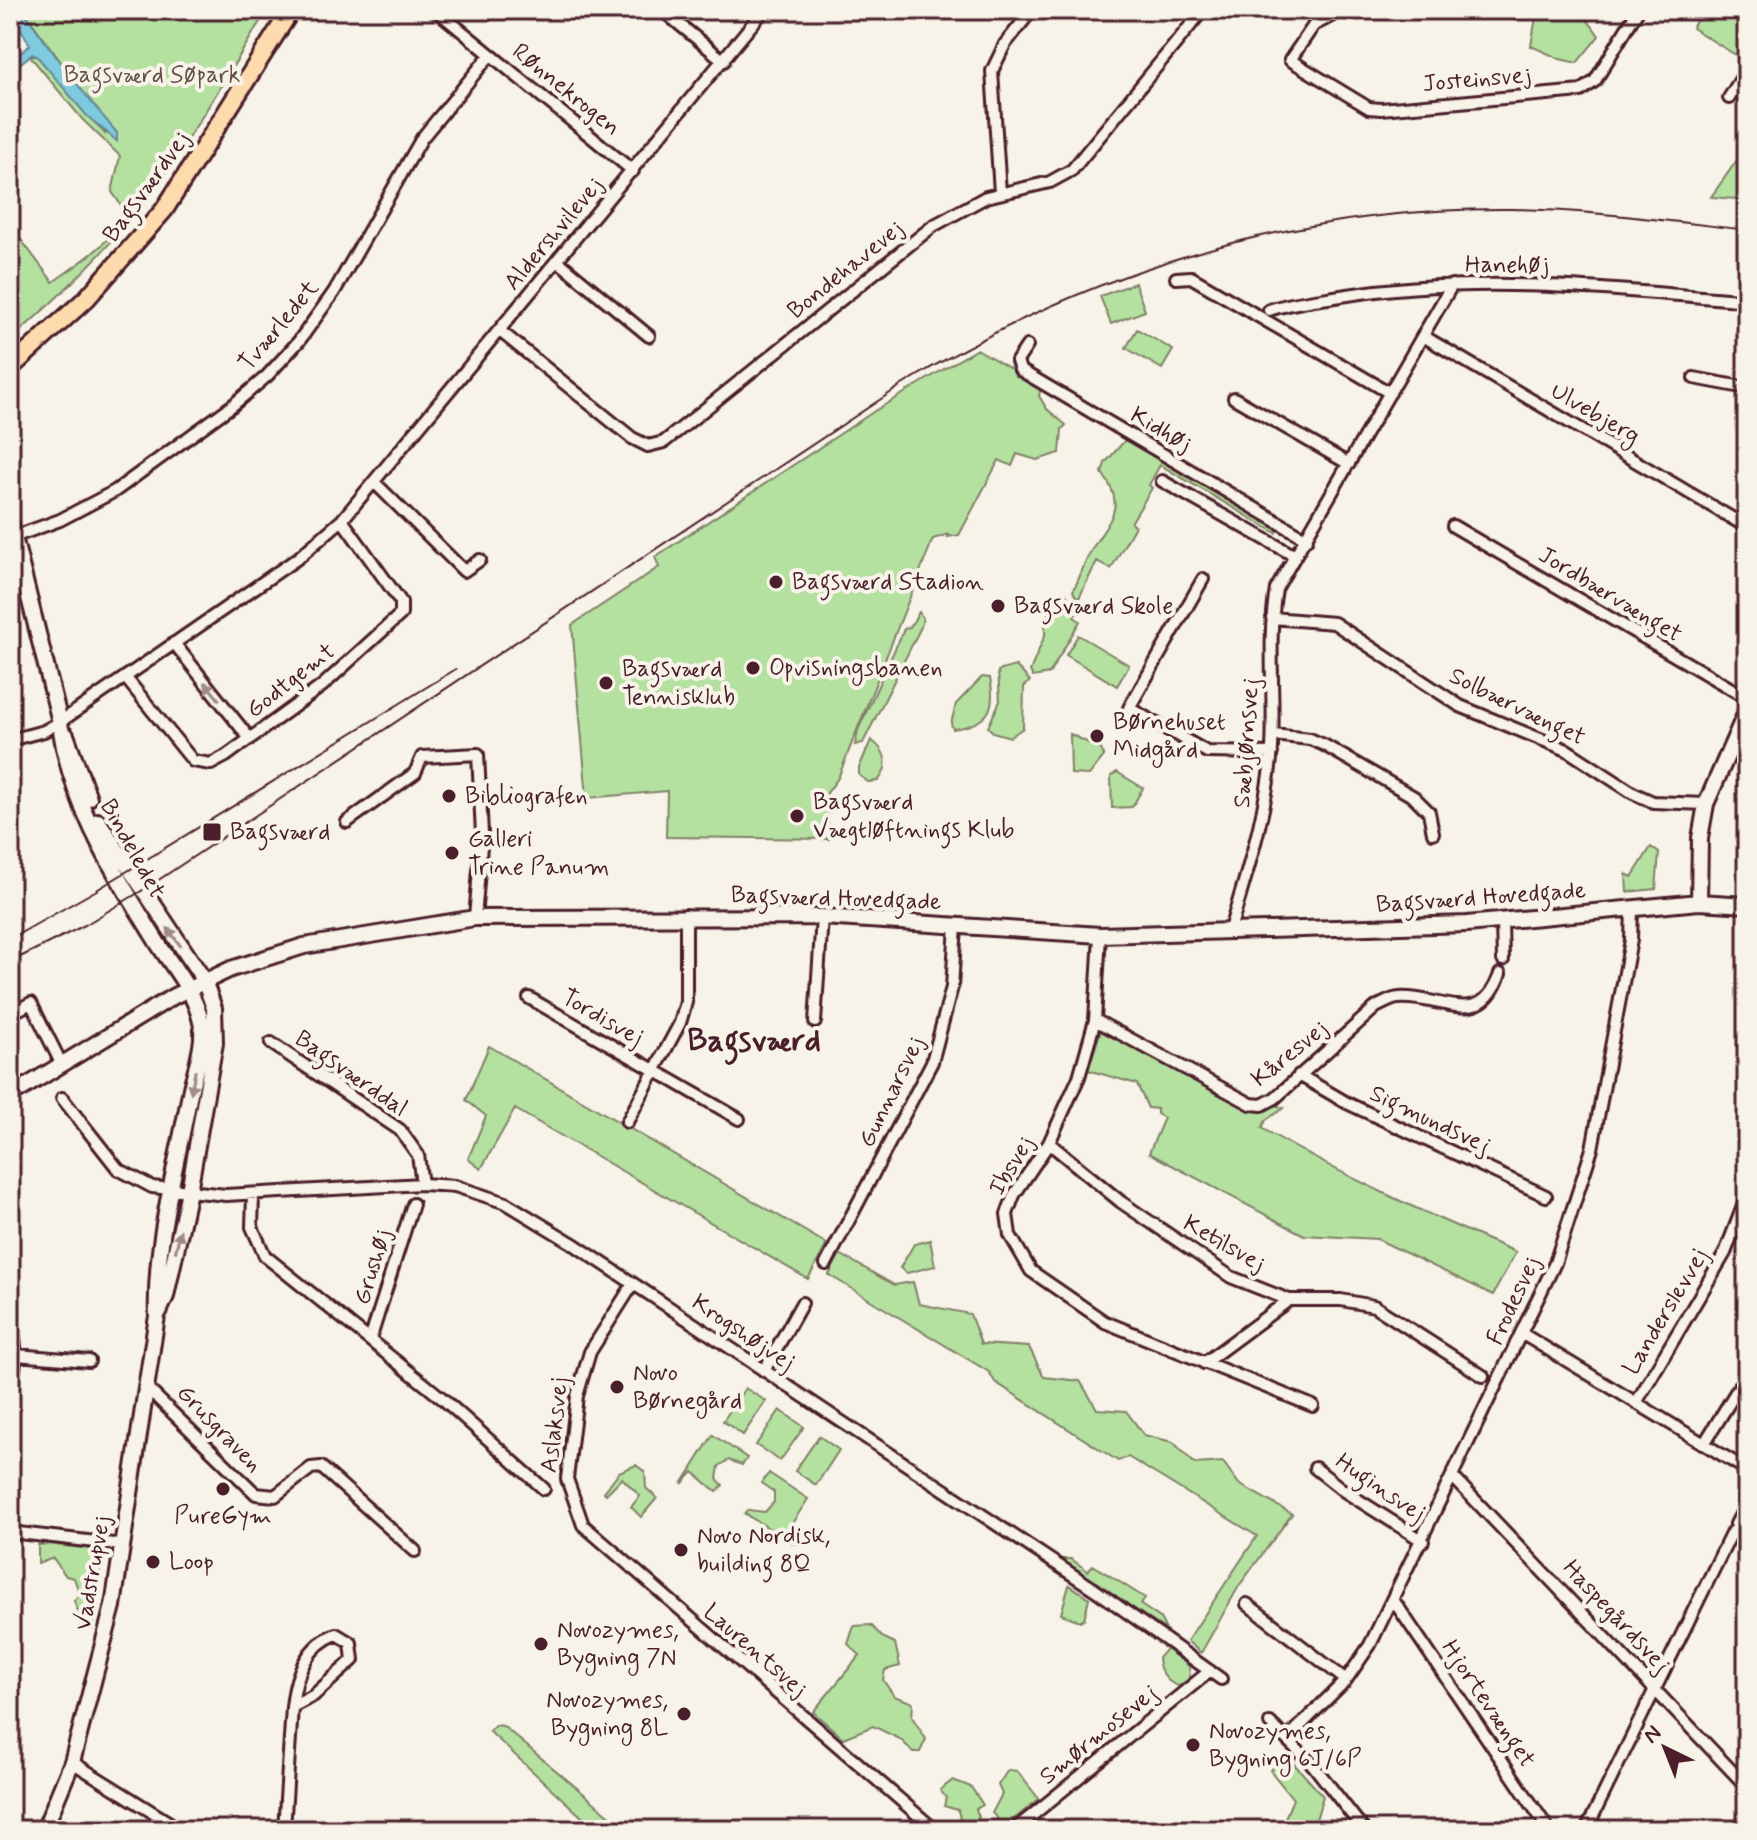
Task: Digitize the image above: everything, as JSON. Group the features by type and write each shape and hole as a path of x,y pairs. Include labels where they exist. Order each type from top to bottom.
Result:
{"main road":[{"name":"Bagsværdvej","path":"10,368 87,298 164,210 291,10"}],"street":[{"name":"Rønnekrogen","path":"436,10 633,171"},
{"path":"662,10 724,61"},
{"name":"Aldershvilevej","path":"10,740 44,731 60,722 298,558 342,520 764,10"},
{"path":"1000,193 992,71 1005,44 1032,10"},
{"name":"Bondehavevej","path":"500,331 632,438 654,445 673,436 933,226 958,211 1000,193 1050,182 1072,170 1203,10"},
{"name":"Josteinsvej","path":"1343,10 1314,25 1290,60 1369,108 1581,91 1595,81 1638,10"},
{"name":"Tværledet","path":"16,536 75,513 115,491 230,408 267,376 299,341 334,292 422,138 490,55"},
{"path":"1729,98 1747,69"},
{"path":"558,261 649,336"},
{"path":"1176,278 1191,277 1390,393"},
{"name":"Sæbjørnsvej","path":"1229,933 1260,831 1272,753 1272,618 1276,589 1452,285"},
{"name":"Hanehøj","path":"1269,310 1385,289 1452,285 1586,286 1747,301"},
{"name":"Ulvebjerg","path":"1423,336 1747,527"},
{"name":"Kidhøj","path":"1027,346 1017,361 1020,370 1307,539"},
{"path":"1694,378 1747,388"},
{"path":"1234,398 1349,464"},
{"path":"1162,481 1295,556"},
{"path":"375,483 464,571 480,560"},
{"name":"Godtgemt","path":"125,677 193,761 211,764 250,739 322,686 401,614 401,602 342,520"},
{"name":"Bindeledet","path":"10,521 60,722 64,756 93,833 188,988"},
{"name":"Jordbærvænget","path":"1453,526 1747,698"},
{"path":"1203,579 1129,708 1207,752 1272,753"},
{"name":"Solbærvænget","path":"1272,618 1334,623 1460,706 1567,750 1633,793 1653,802 1706,804"},
{"path":"174,643 250,739"},
{"path":"1699,902 1700,838 1706,804 1747,710"},
{"name":"Bindeledet","path":"60,722 107,837 204,980"},
{"path":"1273,735 1310,739 1324,745 1414,797 1429,812 1433,833"},
{"path":"1731,746 1747,753"},
{"path":"347,822 415,773 422,757 478,754 482,834 478,861 479,899 475,918"},
{"name":"Bagsværd Hovedgade","path":"10,1096 204,980 304,946 475,918 822,917 1100,935 1502,922 1699,902 1747,905"},
{"name":"Frodesvej","path":"1287,1739 1346,1680 1370,1645 1394,1601 1555,1263 1592,1149 1631,940 1632,909"},
{"name":"Tordisvej","path":"627,1122 656,1071 686,1002 686,915"},
{"path":"815,1022 822,917"},
{"path":"1502,922 1503,960"},
{"name":"Gunnarsvej","path":"826,1264 932,1062 952,987 956,925"},
{"name":"Ibsvej","path":"1100,935 1095,1020 1068,1107 1049,1143 1019,1185 1007,1214 1010,1235 1031,1271 1105,1322 1313,1406"},
{"name":"Kåresvej","path":"1095,1020 1251,1104 1262,1105 1275,1098 1376,1007 1397,997 1461,1007 1482,1004 1494,993 1500,974"},
{"name":"Vadstrupvej","path":"157,1316 166,1296 189,1191 215,1043 214,1008 204,980"},
{"name":"Vadstrupvej","path":"44,1830 72,1762 113,1606 157,1316 156,1291 171,1189 203,1030 188,988"},
{"name":"Tordisvej","path":"529,998 739,1119"},
{"path":"10,1014 31,1003 62,1065"},
{"name":"Bagsværddal","path":"271,1043 400,1130 418,1155 422,1184"},
{"name":"Sigmundsvej","path":"1299,1075 1347,1103 1546,1196"},
{"path":"62,1098 118,1169 152,1187 189,1191"},
{"name":"Ketilsvej","path":"1049,1143 1121,1202 1220,1269 1289,1300 1341,1300 1374,1306 1483,1376"},
{"name":"Krogshøjvej","path":"189,1191 253,1195 422,1184 455,1186 506,1203 1094,1589 1221,1679"},
{"path":"253,1195 252,1227 265,1256 443,1399 544,1489"},
{"name":"Landerslevvej","path":"1636,1403 1725,1253 1747,1196"},
{"name":"Grushøj","path":"370,1340 413,1204"},
{"name":"Aslaksvej","path":"568,1489 567,1456 582,1370 602,1331 633,1284"},
{"path":"1204,1363 1289,1300"},
{"path":"764,1371 802,1303"},
{"path":"10,1306 16,1355 11,1390"},
{"path":"1521,1333 1747,1470"},
{"path":"16,1355 89,1361"},
{"path":"1704,1444 1747,1374"},
{"name":"Grusgraven","path":"145,1386 256,1494 275,1496 311,1468 321,1467 415,1551"},
{"name":"Huginsvej","path":"1315,1468 1344,1491 1423,1541"},
{"name":"Haspegårdsvej","path":"1453,1477 1747,1787"},
{"name":"Laurentsvej","path":"568,1489 583,1525 595,1539 935,1830"},
{"path":"1586,1830 1747,1503"},
{"path":"10,1532 122,1545"},
{"name":"Hjortevænget","path":"1394,1601 1549,1830"},
{"path":"1247,1604 1346,1680"},
{"path":"284,1830 292,1707 299,1668 323,1639 336,1634 351,1643 353,1660 313,1696 292,1707"},
{"name":"Smørmosevej","path":"1014,1830 1210,1671"},
{"path":"1270,1723 1364,1830"},
{"path":"72,1762 181,1830"}],"green space":[{"name":"Bagsværd Søpark","path":"23,10 267,10 142,205 79,276 10,340 10,225 53,282 104,243 120,223 125,211 112,192 120,156 82,119 30,56 37,56 106,135 88,99"},
{"path":"1542,10 1576,12 1587,19 1599,36 1577,63 1531,46 1536,17"},
{"path":"1703,10 1747,10 1747,44 1739,57 1692,28"},
{"path":"1747,146 1747,200 1711,197"},
{"path":"1135,283 1145,311 1111,324 1100,296"},
{"path":"1137,329 1173,350 1162,369 1126,348"},
{"name":"Bagsværd Stadion","path":"977,349 1041,387 1039,396 1047,409 1066,425 1062,429 1060,453 1037,460 1017,454 1012,466 999,460 959,535 948,537 949,534 933,539 838,778 827,793 829,839 666,837 667,791 587,798 572,625 659,567 655,557 873,412"},
{"path":"1127,438 1280,527 1276,533 1160,465 1149,485 1152,488 1131,523 1135,526 1111,569 1097,561 1078,600 1073,591 1115,506 1110,485 1102,473 1105,463"},
{"path":"1065,594 1079,609 1074,617 1080,621 1049,674 1033,677 1030,671 1045,635 1045,621 1054,598"},
{"path":"919,612 923,618 921,627 863,743 855,745 858,730 904,629 910,627"},
{"path":"1078,635 1129,665 1117,686 1066,655"},
{"path":"1016,666 1030,681 1024,687 1023,728 1010,737 993,732 988,727 1000,701 998,671"},
{"path":"982,677 990,678 992,689 987,714 974,724 953,729 951,724 956,704"},
{"path":"1070,734 1101,749 1104,756 1089,775 1071,774"},
{"path":"871,740 883,753 885,764 878,781 868,782 859,775 859,768"},
{"path":"1117,772 1143,788 1132,807 1112,808 1111,776"},
{"path":"1651,847 1659,853 1656,889 1627,892 1626,874 1632,877"},
{"path":"1102,1027 1259,1110 1272,1104 1284,1108 1266,1120 1262,1128 1355,1179 1516,1252 1493,1295 1377,1239 1304,1235 1149,1153 1164,1118 1157,1114 1157,1109 1148,1108 1137,1084 1088,1070"},
{"path":"489,1046 827,1244 808,1279 515,1109 481,1169 468,1159 486,1116 466,1100"},
{"path":"930,1240 935,1266 907,1273 900,1268 914,1244"},
{"path":"840,1254 894,1285 913,1282 919,1304 970,1314 981,1344 1029,1347 1044,1377 1080,1381 1097,1409 1126,1411 1144,1435 1173,1442 1195,1464 1223,1462 1239,1484 1292,1514 1239,1586 1201,1653 1187,1641 1257,1536 1128,1457 1118,1461 995,1382 989,1372 829,1275"},
{"path":"745,1388 766,1401 743,1435 723,1421"},
{"path":"780,1410 804,1427 780,1461 756,1445"},
{"path":"713,1435 747,1458 742,1465 729,1460 719,1466 717,1479 723,1485 717,1492 693,1472 682,1484"},
{"path":"819,1436 839,1450 816,1485 795,1471"},
{"path":"636,1465 645,1472 646,1488 657,1498 641,1517 631,1507 640,1496 622,1478 606,1494 604,1492 619,1472"},
{"path":"769,1473 808,1499 785,1534 797,1542 795,1544 745,1514 748,1510 765,1512 774,1502 774,1492 761,1483"},
{"path":"38,1545 98,1550 103,1557 93,1603 93,1628 82,1620 74,1601 80,1595 74,1578 66,1576 53,1558 38,1564"},
{"path":"1059,1559 1071,1559 1088,1571 1093,1565 1145,1598 1141,1605 1160,1618 1166,1630"},
{"path":"1069,1585 1089,1598 1084,1619 1080,1621 1061,1614"},
{"path":"871,1625 882,1637 895,1643 900,1666 885,1670 883,1680 894,1696 913,1703 912,1717 926,1739 920,1752 913,1752 900,1739 873,1726 843,1738 813,1712 860,1655 848,1644 854,1626"},
{"path":"1166,1649 1189,1666 1190,1678 1179,1686 1164,1676 1160,1667 1158,1658"},
{"path":"496,1725 503,1726 627,1830 596,1830 489,1731"},
{"path":"1286,1755 1323,1796 1313,1830 1280,1830 1293,1799 1270,1770"},
{"path":"1008,1770 1017,1771 1039,1799 1000,1830 993,1830 997,1818 992,1813 1002,1794 998,1785"},
{"path":"953,1780 971,1787 983,1805 976,1809 979,1817 967,1829 962,1829 958,1810 944,1806 946,1798 940,1790"}],"water":[{"path":"10,10 23,10 68,73 117,133 117,141 87,116 37,56 32,54 10,72 10,62 30,45"}],"tram line":[{"path":"10,962 85,925 148,887 902,385 1044,309 1118,279 1194,254 1271,234 1350,220 1430,211 1541,210 1747,230"},
{"path":"10,939 95,891 456,669"}],"place":[{"name":"Bagsværd Stadion","path":"776,582"},
{"name":"Bagsværd Skole","path":"998,606"},
{"name":"Opvisningsbanen","path":"753,668"},
{"name":"Bagsværd Tennisklub","path":"606,683"},
{"name":"Børnehuset Midgård","path":"1097,736"},
{"name":"Bibliografen","path":"449,796"},
{"name":"Bagsværd Vægtløftnings Klub","path":"797,816"},
{"name":"Bagsværd","path":"212,832"},
{"name":"Galleri Trine Panum","path":"452,853"},
{"name":"Novo Børnegård","path":"617,1387"},
{"name":"PureGym","path":"223,1489"},
{"name":"Novo Nordisk, building 8Q","path":"681,1550"},
{"name":"Loop","path":"153,1562"},
{"name":"Novozymes, Bygning 7N","path":"541,1644"},
{"name":"Novozymes, Bygning 8L","path":"684,1714"},
{"name":"Novozymes, Bygning 6J/6P","path":"1193,1745"}],"district":[{"name":"Bagsværd","path":"754,1041"}]}
